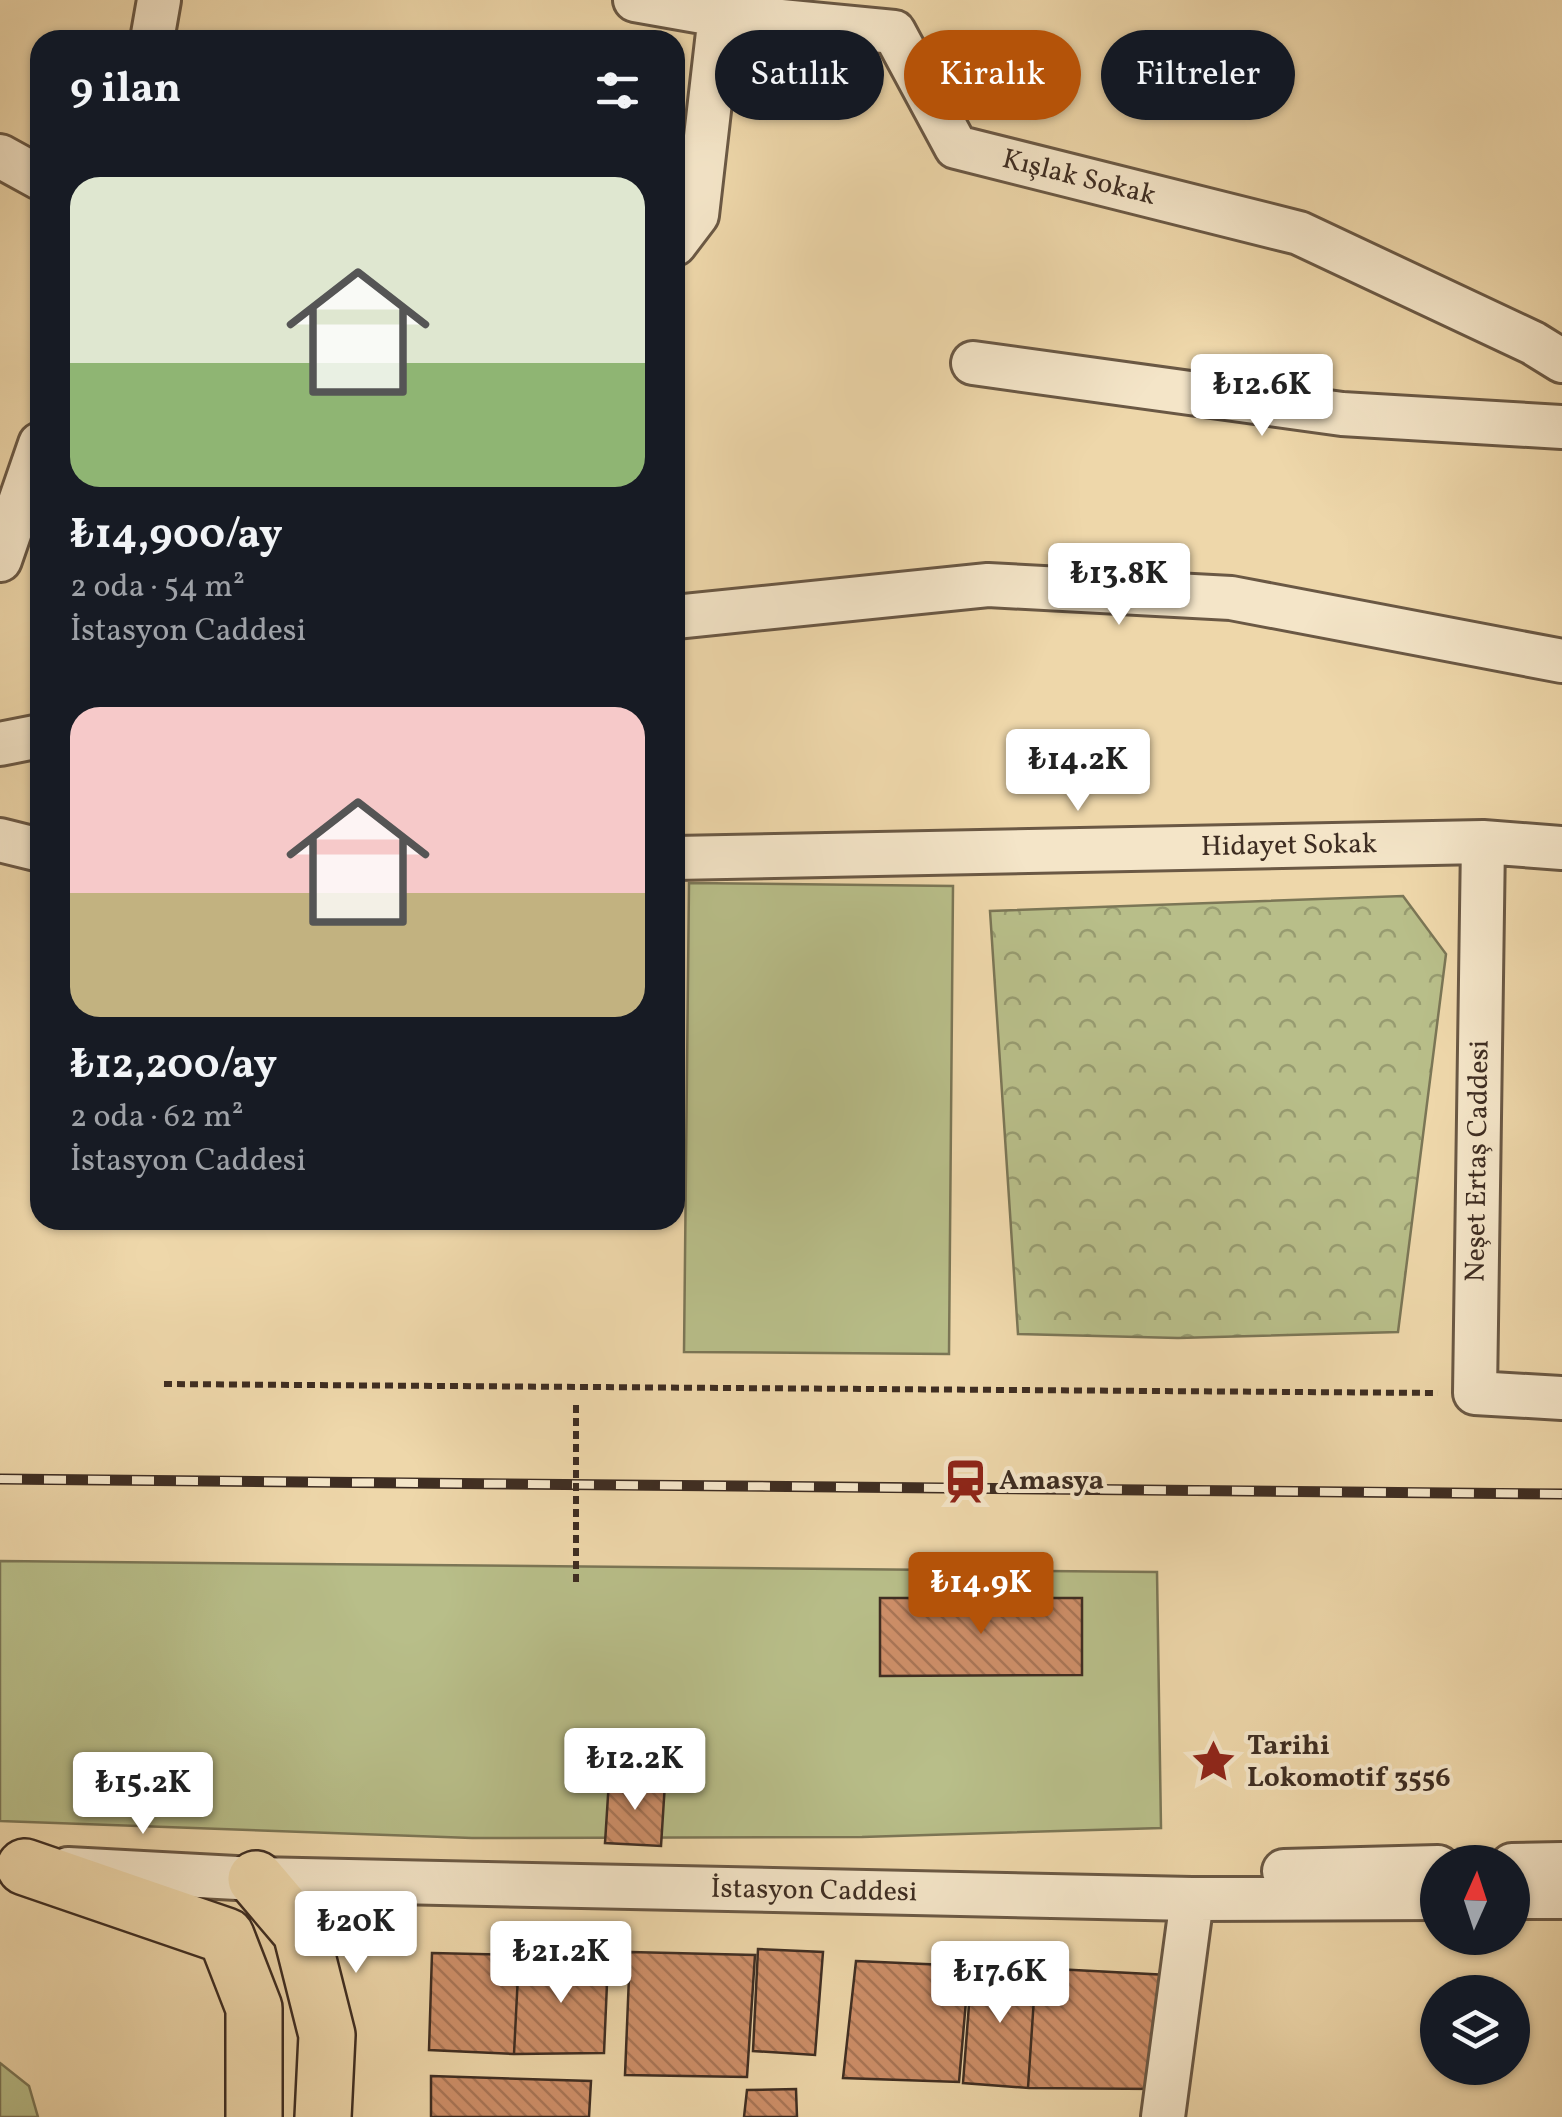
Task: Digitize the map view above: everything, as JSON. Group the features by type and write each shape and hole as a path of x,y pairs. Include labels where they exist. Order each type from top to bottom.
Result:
{"main road":[{"path":"12,1867 226,1936 254,2008 254,2117"},
{"path":"256,1879 301,1932 327,2035 323,2117"}],"street":[{"path":"154,30 159,0"},
{"name":"Kışlak Sokak","path":"634,0 720,15 824,13 894,32 956,147 1299,233 1533,343 1562,361"},
{"path":"685,231 697,215 720,15"},
{"path":"0,156 30,172"},
{"path":"973,363 1342,414 1562,427"},
{"path":"0,560 11,482 30,457"},
{"path":"685,616 988,585 1232,598 1562,661"},
{"path":"0,744 30,738"},
{"path":"0,840 30,848"},
{"name":"Hidayet Sokak","path":"685,858 1483,842 1562,848"},
{"name":"Neşet Ertaş Caddesi","path":"1475,1394 1483,842"},
{"path":"1475,1394 1562,1398"},
{"path":"1530,1865 1562,1864"},
{"name":"İstasyon Caddesi","path":"12,1867 256,1879 1192,1898 1420,1898"},
{"name":"İstasyon Caddesi","path":"1192,1898 1291,1869 1420,1867"},
{"path":"1530,1898 1562,1897"},
{"path":"1162,2117 1192,1898"}],"path":[{"path":"164,1384 1475,1394"},
{"path":"576,1404 576,1582"}],"green space":[{"path":"689,883 953,886 949,1354 684,1352"},
{"path":"1403,896 1446,954 1398,1332 1178,1338 1018,1334 990,911"},
{"path":"0,1561 1157,1572 1161,1828 862,1837 472,1838 0,1821"},
{"path":"0,2063 29,2086 38,2117 0,2117"}],"building":[{"path":"880,1598 1082,1598 1082,1675 880,1676"},
{"path":"609,1780 665,1783 661,1846 605,1843"},
{"path":"758,1949 823,1952 815,2055 753,2051"},
{"path":"630,1952 755,1955 747,2077 625,2075"},
{"path":"432,1953 519,1955 514,2054 429,2050"},
{"path":"519,1955 608,1960 604,2053 514,2054"},
{"path":"856,1961 969,1966 959,2082 843,2078"},
{"path":"972,1966 1036,1968 1028,2088 963,2083"},
{"path":"1036,1968 1168,1975 1158,2089 1028,2088"},
{"path":"431,2076 591,2081 589,2117 431,2117"},
{"path":"796,2089 797,2117 744,2117 747,2090"}],"railway":[{"path":"0,1479 1562,1494"}],"place":[{"name":"Amasya","path":"966,1481"},
{"name":"Tarihi Lokomotif 3556","path":"1214,1762"}]}
